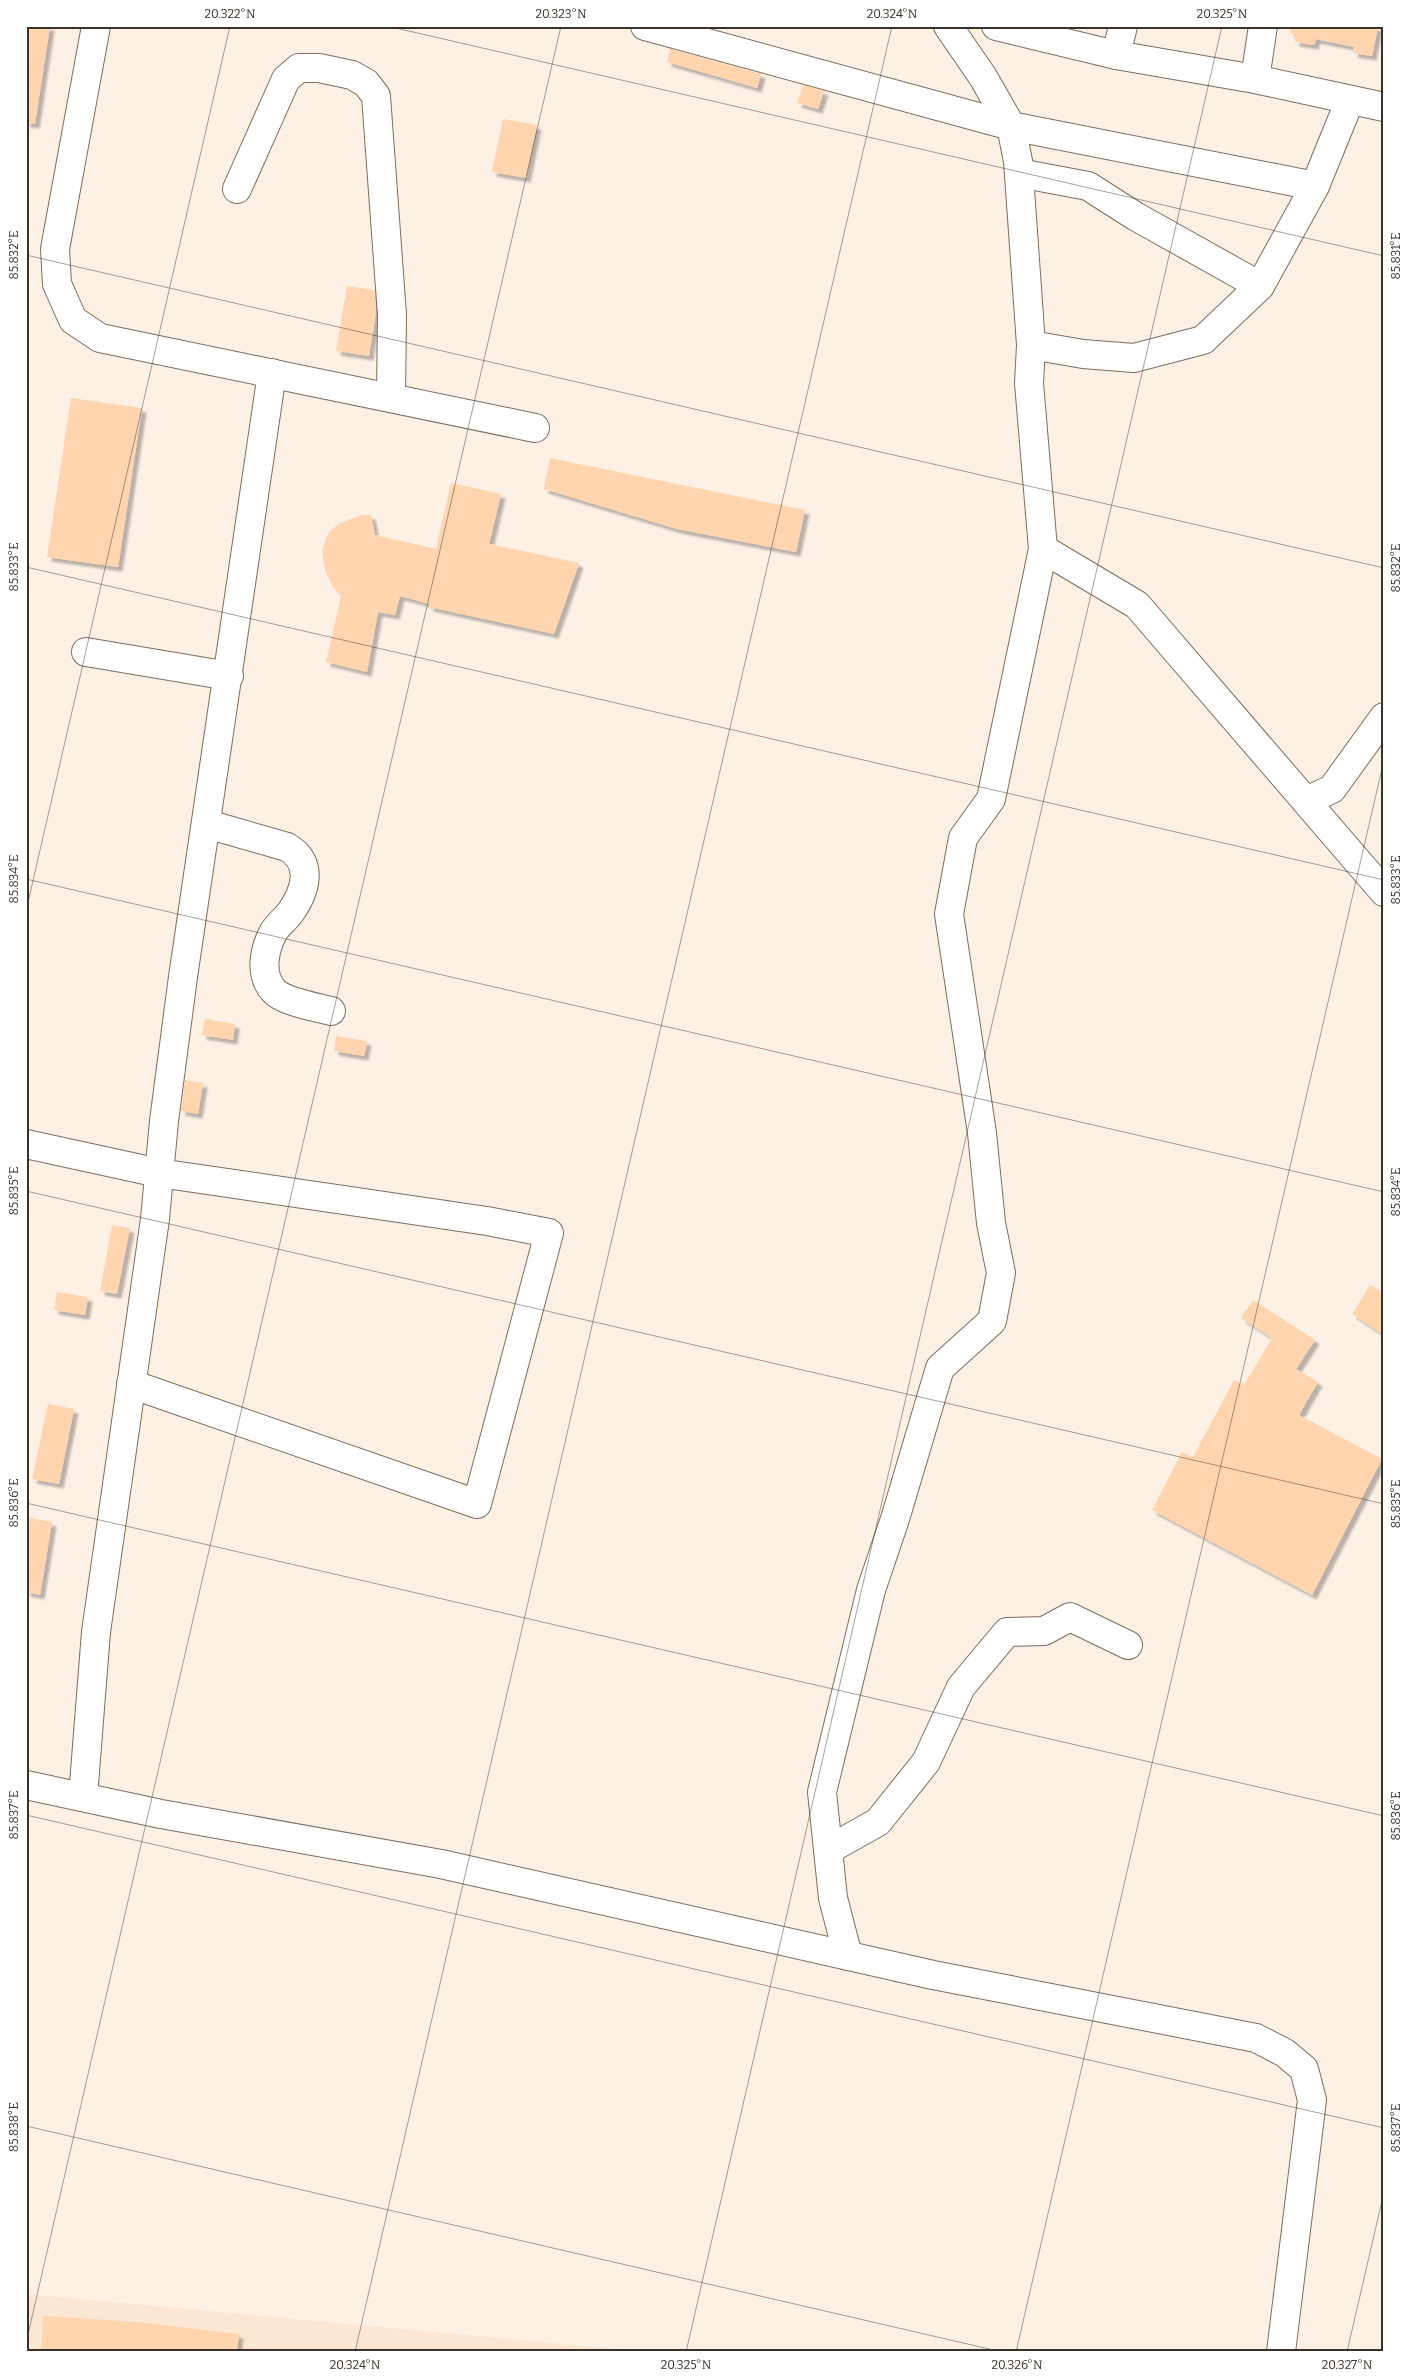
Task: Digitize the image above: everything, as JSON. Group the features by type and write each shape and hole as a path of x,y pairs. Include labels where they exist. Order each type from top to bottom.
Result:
{"street":[{"path":"96,26 55,249 57,284 73,320 100,338 272,372 535,428"},
{"path":"645,26 1011,126 1316,186"},
{"path":"848,1956 833,1898 822,1792 871,1590 895,1520 940,1368 992,1321 1001,1273 991,1222 982,1133 949,914 963,838 991,798 1042,549 1029,383 1031,345 1019,173 1011,126 983,77 948,26"},
{"path":"996,26 1116,55 1255,79 1384,107"},
{"path":"1116,55 1122,26"},
{"path":"1255,79 1263,26"},
{"path":"237,189 286,78 300,68 319,68 352,75 366,82 376,96 392,315 391,397"},
{"path":"1031,345 1083,354 1134,358 1203,340 1260,286 1316,186 1350,100"},
{"path":"1019,173 1088,186 1135,216 1260,286"},
{"path":"83,1797 96,1632 131,1384 183,977 229,676 272,372"},
{"path":"1042,549 1137,604 1384,892"},
{"path":"86,652 229,676"},
{"path":"1306,801 1332,790 1382,724"},
{"path":"207,824 287,847 296,852 303,861 305,877 299,899 290,914 274,931 267,946 264,963 265,976 274,991 293,1000 331,1011"},
{"path":"26,1144 159,1173 487,1221 549,1234 477,1504 131,1384"},
{"path":"828,1850 878,1822 926,1762 960,1686 1007,1632 1044,1631 1070,1617 1128,1645"},
{"path":"26,1785 161,1814 441,1864 933,1975 1256,2038 1285,2053 1304,2069 1312,2100 1281,2352"}],"shaded area":[{"path":"26,2294 629,2350 629,2352 26,2352"}],"building":[{"path":"26,26 50,26 35,124 26,123"},
{"path":"1290,26 1378,26 1372,56 1353,53 1354,47 1316,39 1314,45 1295,42 1296,34 1290,33"},
{"path":"670,49 761,74 757,88 667,62"},
{"path":"803,85 824,91 818,109 797,103"},
{"path":"503,119 537,125 526,178 492,172"},
{"path":"347,286 375,290 376,312 369,356 336,351"},
{"path":"71,398 142,408 118,567 47,557"},
{"path":"550,458 805,510 796,552 677,529 544,489"},
{"path":"451,483 501,494 489,544 579,563 554,634 429,607 430,604 400,596 395,615 378,612 367,672 326,662 341,596 332,585 325,570 322,550 329,532 340,523 362,515 371,515 375,535 436,549"},
{"path":"205,1019 235,1024 233,1040 202,1035"},
{"path":"336,1036 367,1041 364,1056 334,1051"},
{"path":"185,1080 203,1083 198,1114 181,1111"},
{"path":"112,1225 130,1228 117,1294 100,1291"},
{"path":"1370,1285 1384,1293 1384,1335 1352,1314"},
{"path":"57,1292 88,1297 85,1315 54,1310"},
{"path":"1253,1300 1315,1340 1296,1369 1318,1382 1299,1415 1382,1459 1312,1595 1152,1510 1182,1452 1193,1457 1234,1380 1244,1385 1272,1338 1241,1318"},
{"path":"48,1404 74,1409 59,1484 32,1479"},
{"path":"26,1517 52,1522 40,1595 26,1592"},
{"path":"43,2316 138,2322 239,2334 237,2352 41,2352"}]}
